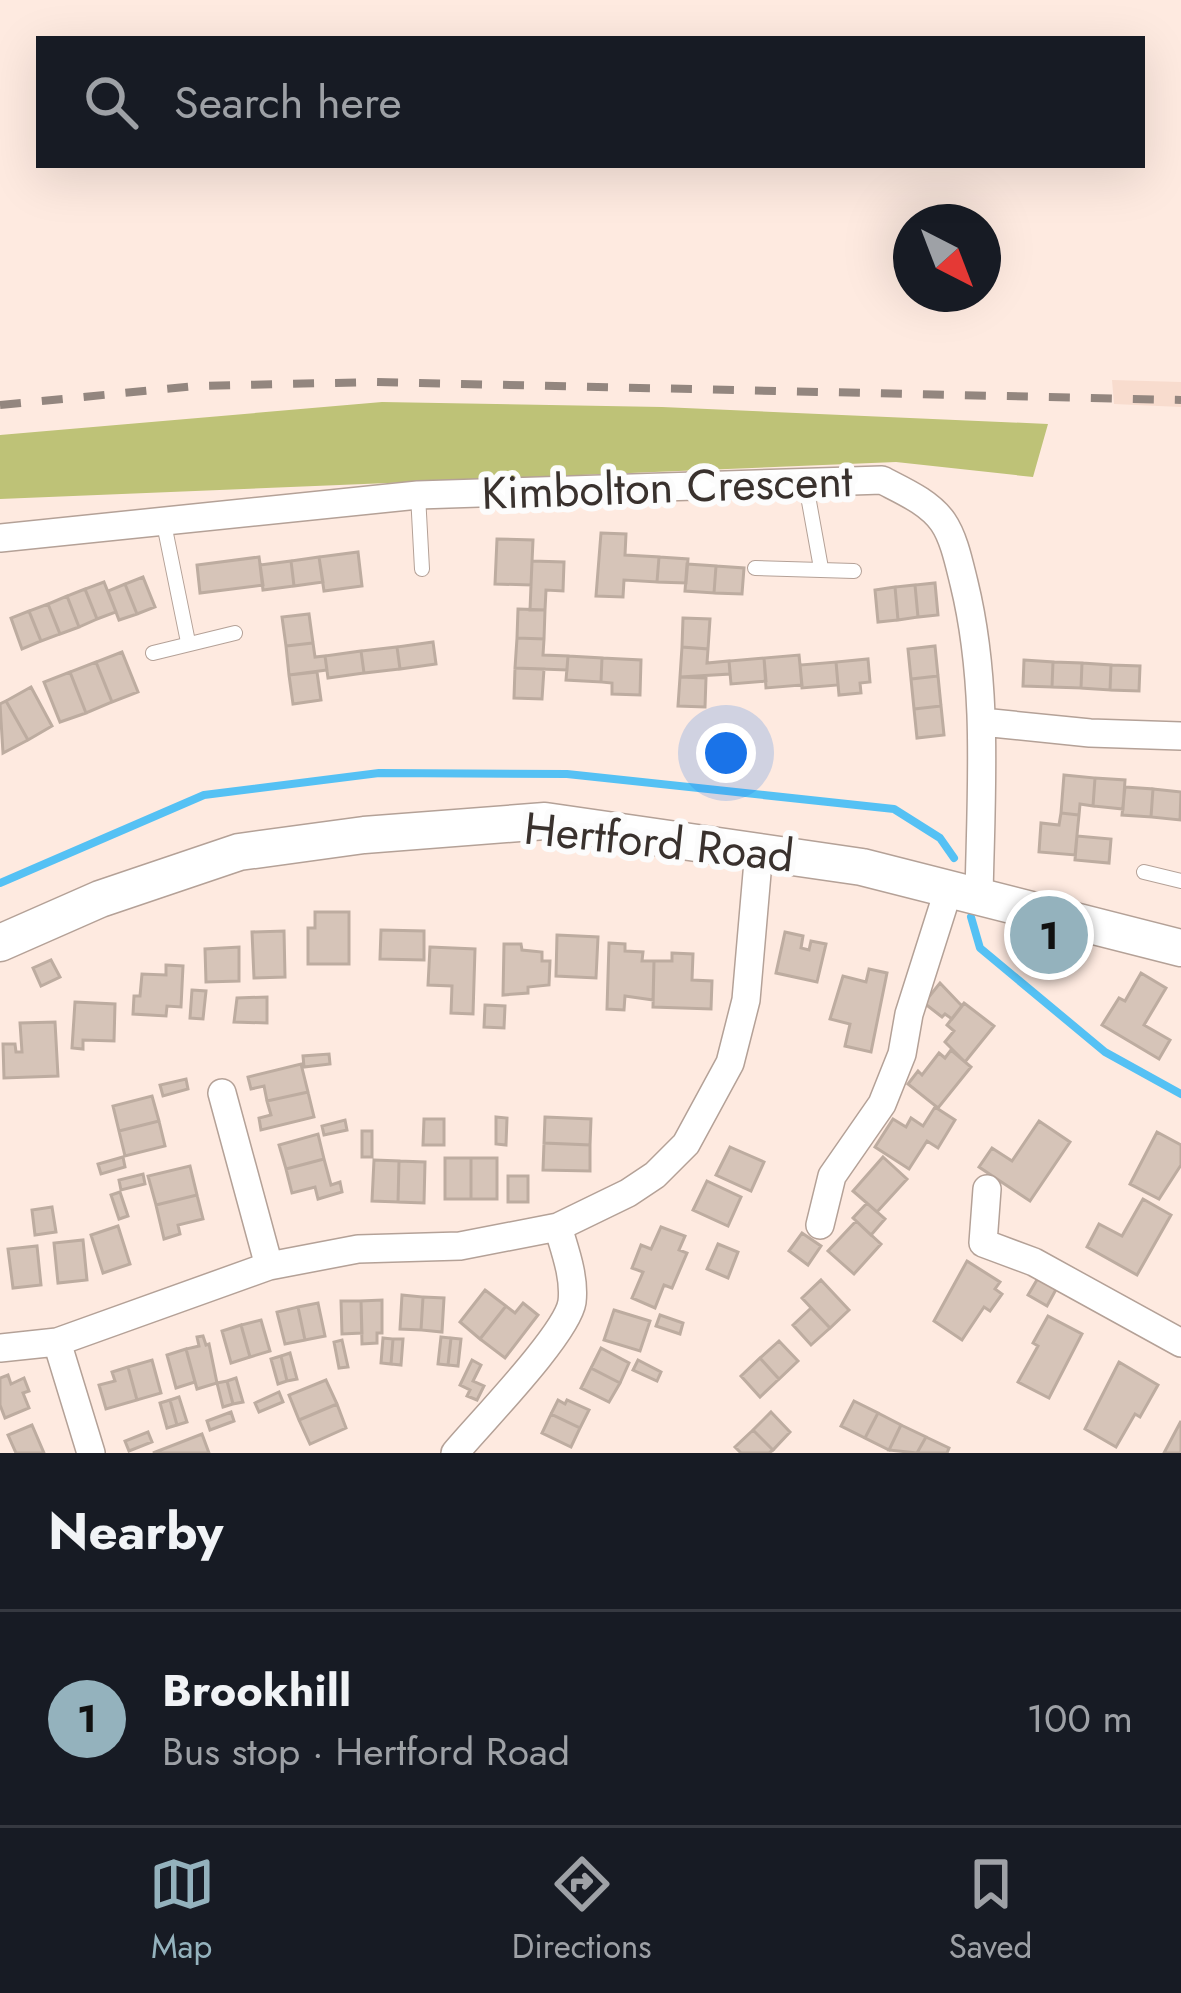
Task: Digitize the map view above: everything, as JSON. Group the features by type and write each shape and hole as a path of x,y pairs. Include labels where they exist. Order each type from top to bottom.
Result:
{"street":[{"name":"Kimbolton Crescent","path":"0,538 418,495 882,480 914,496 942,521 971,611 982,722 964,892 909,1014 902,1054 882,1104 832,1176 820,1225"},
{"path":"982,722 1181,736"},
{"name":"Hertford Road","path":"0,944 100,899 239,852 364,835 545,821 862,867 1181,948"},
{"path":"0,1348 57,1342 269,1267 358,1250 460,1246 558,1228 655,1175 686,1144 730,1063 746,1000 759,850"},
{"path":"221,1094 217,1130 269,1267"},
{"path":"987,1189 983,1243 1034,1262 1179,1333"},
{"path":"458,1434 554,1336 572,1306 572,1274 558,1228"},
{"path":"57,1342 91,1453"}],"lane":[{"path":"806,485 821,568"},
{"path":"418,495 422,569"},
{"path":"163,519 188,642"},
{"path":"755,568 854,571"},
{"path":"153,653 235,633"},
{"path":"1144,872 1181,881"}],"shaded area":[{"path":"1112,380 1181,382 1181,407 1114,404"}],"green space":[{"path":"382,402 662,407 1048,424 1033,477 896,462 0,499 0,435"}],"building":[{"path":"601,533 626,534 625,555 659,557 657,582 624,580 623,597 596,596"},
{"path":"497,539 533,540 531,585 495,584"},
{"path":"358,552 362,586 324,591 319,557"},
{"path":"259,557 263,585 200,593 197,565"},
{"path":"319,557 323,582 294,586 291,561"},
{"path":"659,557 688,559 686,583 657,582"},
{"path":"291,561 294,586 263,590 260,565"},
{"path":"532,561 564,562 563,591 546,590 545,610 530,610"},
{"path":"687,564 716,566 714,593 685,591"},
{"path":"716,566 744,568 742,594 714,593"},
{"path":"143,577 155,607 137,614 125,584"},
{"path":"104,582 116,612 97,619 85,589"},
{"path":"935,583 938,615 918,617 915,585"},
{"path":"125,584 137,614 119,620 108,591"},
{"path":"915,585 918,617 898,620 895,587"},
{"path":"895,587 898,620 878,622 875,590"},
{"path":"85,589 97,619 79,627 67,596"},
{"path":"67,596 79,627 60,634 48,604"},
{"path":"48,604 60,634 41,641 29,611"},
{"path":"518,609 545,610 544,639 517,638"},
{"path":"29,611 41,641 22,649 11,618"},
{"path":"309,614 313,643 286,646 282,617"},
{"path":"683,618 710,619 708,649 682,647"},
{"path":"517,638 544,639 543,655 568,656 567,670 515,668"},
{"path":"433,642 436,664 400,669 397,647"},
{"path":"313,643 315,657 325,656 327,670 289,675 286,646"},
{"path":"935,646 938,676 911,679 908,649"},
{"path":"397,647 400,669 364,673 361,651"},
{"path":"682,647 708,649 707,663 729,661 730,674 680,677"},
{"path":"361,651 364,673 328,678 325,656"},
{"path":"122,652 138,692 112,702 96,662"},
{"path":"799,655 802,685 766,688 764,658"},
{"path":"568,656 602,658 601,682 566,680"},
{"path":"602,658 641,660 640,695 612,694 612,683 601,682"},
{"path":"764,658 766,681 731,684 729,661"},
{"path":"868,659 870,682 860,683 861,693 839,695 836,662"},
{"path":"1024,660 1053,662 1052,687 1023,686"},
{"path":"96,662 112,702 86,713 70,672"},
{"path":"836,662 838,685 802,688 800,665"},
{"path":"1053,662 1082,663 1081,688 1052,687"},
{"path":"1082,663 1111,665 1110,690 1081,688"},
{"path":"1111,665 1140,666 1139,691 1110,690"},
{"path":"515,668 544,669 542,699 514,698"},
{"path":"70,672 86,713 60,722 44,682"},
{"path":"317,672 321,700 293,704 289,675"},
{"path":"938,676 941,706 914,709 911,679"},
{"path":"680,677 706,678 705,707 678,706"},
{"path":"31,687 52,726 28,740 6,701"},
{"path":"6,701 28,740 3,753 0,704"},
{"path":"941,706 944,735 917,738 914,709"},
{"path":"1064,775 1095,778 1093,806 1080,804 1079,815 1061,813"},
{"path":"1095,778 1125,780 1123,809 1093,806"},
{"path":"1125,787 1153,789 1151,817 1122,815"},
{"path":"1153,789 1181,792 1180,820 1151,817"},
{"path":"1061,813 1079,815 1075,855 1039,852 1041,823 1059,825"},
{"path":"1077,836 1111,839 1109,863 1075,860"},
{"path":"315,912 349,912 349,964 308,964 308,928 315,928"},
{"path":"381,930 424,931 424,960 380,959"},
{"path":"284,931 285,977 254,978 252,932"},
{"path":"785,932 803,936 801,948 809,950 811,941 826,944 817,982 776,973"},
{"path":"557,935 598,937 596,978 556,976"},
{"path":"609,943 625,944 625,951 643,952 642,961 654,961 653,1000 625,996 624,1010 607,1009"},
{"path":"504,944 542,952 542,961 550,961 549,985 503,995"},
{"path":"239,947 239,981 206,982 205,949"},
{"path":"430,947 475,949 473,1014 451,1013 452,986 428,985"},
{"path":"672,953 693,954 692,980 712,981 711,1009 653,1007 654,961 672,961"},
{"path":"51,960 60,977 41,986 33,968"},
{"path":"166,965 183,966 181,1007 167,1006 166,1016 133,1014 142,974 166,975"},
{"path":"869,969 887,973 871,1052 845,1046 850,1024 830,1019 843,976 866,982"},
{"path":"1141,973 1166,988 1144,1025 1170,1040 1159,1059 1102,1025 1119,998 1125,1001"},
{"path":"940,983 962,1006 952,1019 924,1003"},
{"path":"192,990 206,991 203,1019 190,1018"},
{"path":"267,997 267,1023 234,1022 237,998"},
{"path":"75,1002 115,1004 114,1041 83,1040 83,1049 72,1048"},
{"path":"964,1003 994,1026 965,1062 945,1042 954,1031 947,1025"},
{"path":"485,1005 505,1006 504,1028 484,1027"},
{"path":"55,1022 58,1076 4,1078 3,1044 15,1044 16,1052 22,1052 20,1023"},
{"path":"951,1050 971,1067 938,1108 908,1084 939,1053 945,1058"},
{"path":"329,1054 330,1064 304,1067 303,1056"},
{"path":"301,1064 308,1092 267,1101 264,1086 251,1089 248,1077"},
{"path":"186,1079 188,1089 163,1096 160,1085"},
{"path":"308,1092 314,1117 261,1130 259,1118 271,1115 267,1101"},
{"path":"152,1096 159,1121 119,1131 113,1106"},
{"path":"935,1107 955,1120 938,1148 927,1141 909,1169 875,1147 893,1119 906,1127 911,1118 923,1126"},
{"path":"496,1117 507,1118 506,1145 496,1144"},
{"path":"545,1117 591,1119 590,1145 544,1143"},
{"path":"424,1119 444,1119 444,1145 423,1145"},
{"path":"345,1120 347,1130 324,1135 322,1126"},
{"path":"159,1121 165,1146 125,1156 119,1131"},
{"path":"1039,1121 1070,1142 1030,1201 979,1167 992,1148 1012,1161"},
{"path":"362,1131 372,1131 372,1157 362,1157"},
{"path":"1157,1132 1181,1145 1181,1165 1159,1199 1130,1184"},
{"path":"318,1134 324,1159 286,1169 279,1145"},
{"path":"544,1143 590,1145 590,1171 543,1170"},
{"path":"730,1147 764,1162 751,1191 716,1175"},
{"path":"123,1157 125,1167 101,1174 98,1164"},
{"path":"883,1157 907,1179 877,1212 853,1191"},
{"path":"445,1158 471,1158 471,1199 445,1199"},
{"path":"471,1158 497,1158 497,1199 471,1199"},
{"path":"324,1159 331,1185 340,1182 342,1192 318,1199 315,1187 292,1193 286,1169"},
{"path":"374,1160 399,1161 398,1202 372,1201"},
{"path":"399,1161 425,1162 424,1203 398,1202"},
{"path":"190,1166 197,1195 156,1205 148,1176"},
{"path":"143,1174 145,1184 121,1190 119,1180"},
{"path":"508,1176 528,1176 528,1202 508,1202"},
{"path":"707,1181 741,1197 728,1226 693,1210"},
{"path":"120,1192 128,1216 119,1219 111,1195"},
{"path":"197,1195 203,1219 178,1225 180,1234 164,1239 156,1205"},
{"path":"1143,1199 1171,1215 1137,1275 1087,1247 1099,1224 1122,1236"},
{"path":"867,1203 885,1219 871,1235 853,1218"},
{"path":"52,1207 56,1232 35,1235 32,1210"},
{"path":"856,1221 881,1244 854,1274 828,1251"},
{"path":"118,1226 130,1264 103,1273 91,1235"},
{"path":"661,1227 685,1236 679,1250 687,1253 672,1288 664,1285 655,1308 632,1298 643,1272 632,1268 641,1245 651,1249"},
{"path":"802,1233 821,1246 808,1265 789,1251"},
{"path":"83,1240 87,1280 58,1283 54,1243"},
{"path":"718,1244 738,1252 728,1278 707,1269"},
{"path":"37,1246 41,1285 13,1288 8,1249"},
{"path":"967,1261 1000,1282 995,1289 1002,1294 990,1311 984,1307 962,1340 934,1321"},
{"path":"1041,1273 1059,1284 1047,1306 1028,1295"},
{"path":"821,1280 849,1310 830,1328 802,1298"},
{"path":"485,1290 506,1306 480,1339 460,1322"},
{"path":"402,1295 423,1297 421,1330 400,1329"},
{"path":"423,1297 444,1298 442,1332 421,1330"},
{"path":"382,1300 382,1333 377,1333 377,1343 362,1344 361,1301"},
{"path":"341,1301 361,1301 362,1333 342,1334"},
{"path":"318,1303 325,1336 305,1340 298,1307"},
{"path":"523,1303 538,1315 505,1358 480,1339 506,1306 515,1313"},
{"path":"298,1307 305,1340 285,1344 277,1312"},
{"path":"811,1308 830,1328 811,1345 793,1325"},
{"path":"614,1310 650,1321 640,1351 604,1340"},
{"path":"660,1315 683,1323 680,1334 656,1326"},
{"path":"1048,1316 1082,1334 1049,1398 1018,1382"},
{"path":"261,1320 270,1351 250,1357 241,1325"},
{"path":"241,1325 250,1357 231,1363 222,1331"},
{"path":"203,1336 217,1383 197,1389 186,1349 199,1346 197,1337"},
{"path":"441,1337 451,1338 448,1365 438,1364"},
{"path":"383,1338 393,1339 391,1364 381,1363"},
{"path":"451,1338 461,1339 458,1366 448,1365"},
{"path":"393,1339 403,1339 401,1365 391,1364"},
{"path":"342,1340 348,1367 339,1368 334,1342"},
{"path":"779,1341 798,1361 779,1379 760,1358"},
{"path":"601,1348 629,1363 620,1383 591,1368"},
{"path":"186,1349 195,1382 176,1388 167,1355"},
{"path":"290,1353 297,1379 287,1381 281,1356"},
{"path":"281,1356 287,1381 278,1384 271,1359"},
{"path":"760,1358 779,1379 760,1397 741,1376"},
{"path":"152,1360 161,1393 137,1400 128,1367"},
{"path":"472,1360 481,1365 473,1381 484,1386 477,1400 467,1396 470,1390 460,1385"},
{"path":"638,1360 661,1372 657,1381 633,1370"},
{"path":"1119,1362 1158,1385 1116,1447 1085,1429"},
{"path":"128,1367 137,1400 106,1409 99,1385 115,1381 112,1372"},
{"path":"591,1368 620,1383 609,1402 581,1388"},
{"path":"8,1375 11,1384 24,1378 29,1408 5,1418 0,1378"},
{"path":"236,1378 243,1402 233,1404 227,1381"},
{"path":"326,1380 337,1404 299,1420 289,1395"},
{"path":"227,1381 233,1404 223,1407 217,1383"},
{"path":"279,1392 283,1402 259,1412 255,1403"},
{"path":"179,1397 187,1422 177,1425 170,1400"},
{"path":"170,1400 177,1425 167,1428 160,1403"},
{"path":"558,1400 589,1410 580,1428 551,1414"},
{"path":"854,1401 878,1413 865,1438 841,1426"},
{"path":"337,1404 346,1428 310,1444 299,1420"},
{"path":"231,1412 234,1421 210,1430 207,1421"},
{"path":"771,1412 790,1432 773,1450 753,1430"},
{"path":"878,1413 901,1425 889,1450 865,1438"},
{"path":"551,1414 580,1428 571,1447 542,1433"},
{"path":"1181,1421 1181,1453 1164,1453"},
{"path":"32,1425 44,1453 16,1453 8,1435"},
{"path":"901,1425 926,1437 917,1453 889,1450"},
{"path":"753,1430 773,1450 741,1453 735,1447"},
{"path":"148,1432 152,1442 129,1451 125,1441"},
{"path":"202,1434 209,1453 153,1453"},
{"path":"926,1437 949,1448 947,1453 917,1453"}],"waterway":[{"path":"0,883 204,795 379,773 567,774 894,809 940,838 954,858"},
{"path":"971,917 980,948 1105,1052 1181,1094"}],"railway":[{"path":"0,405 196,386 375,382 1181,400"}],"place":[{"name":"Brookhill","path":"1049,935"}]}
